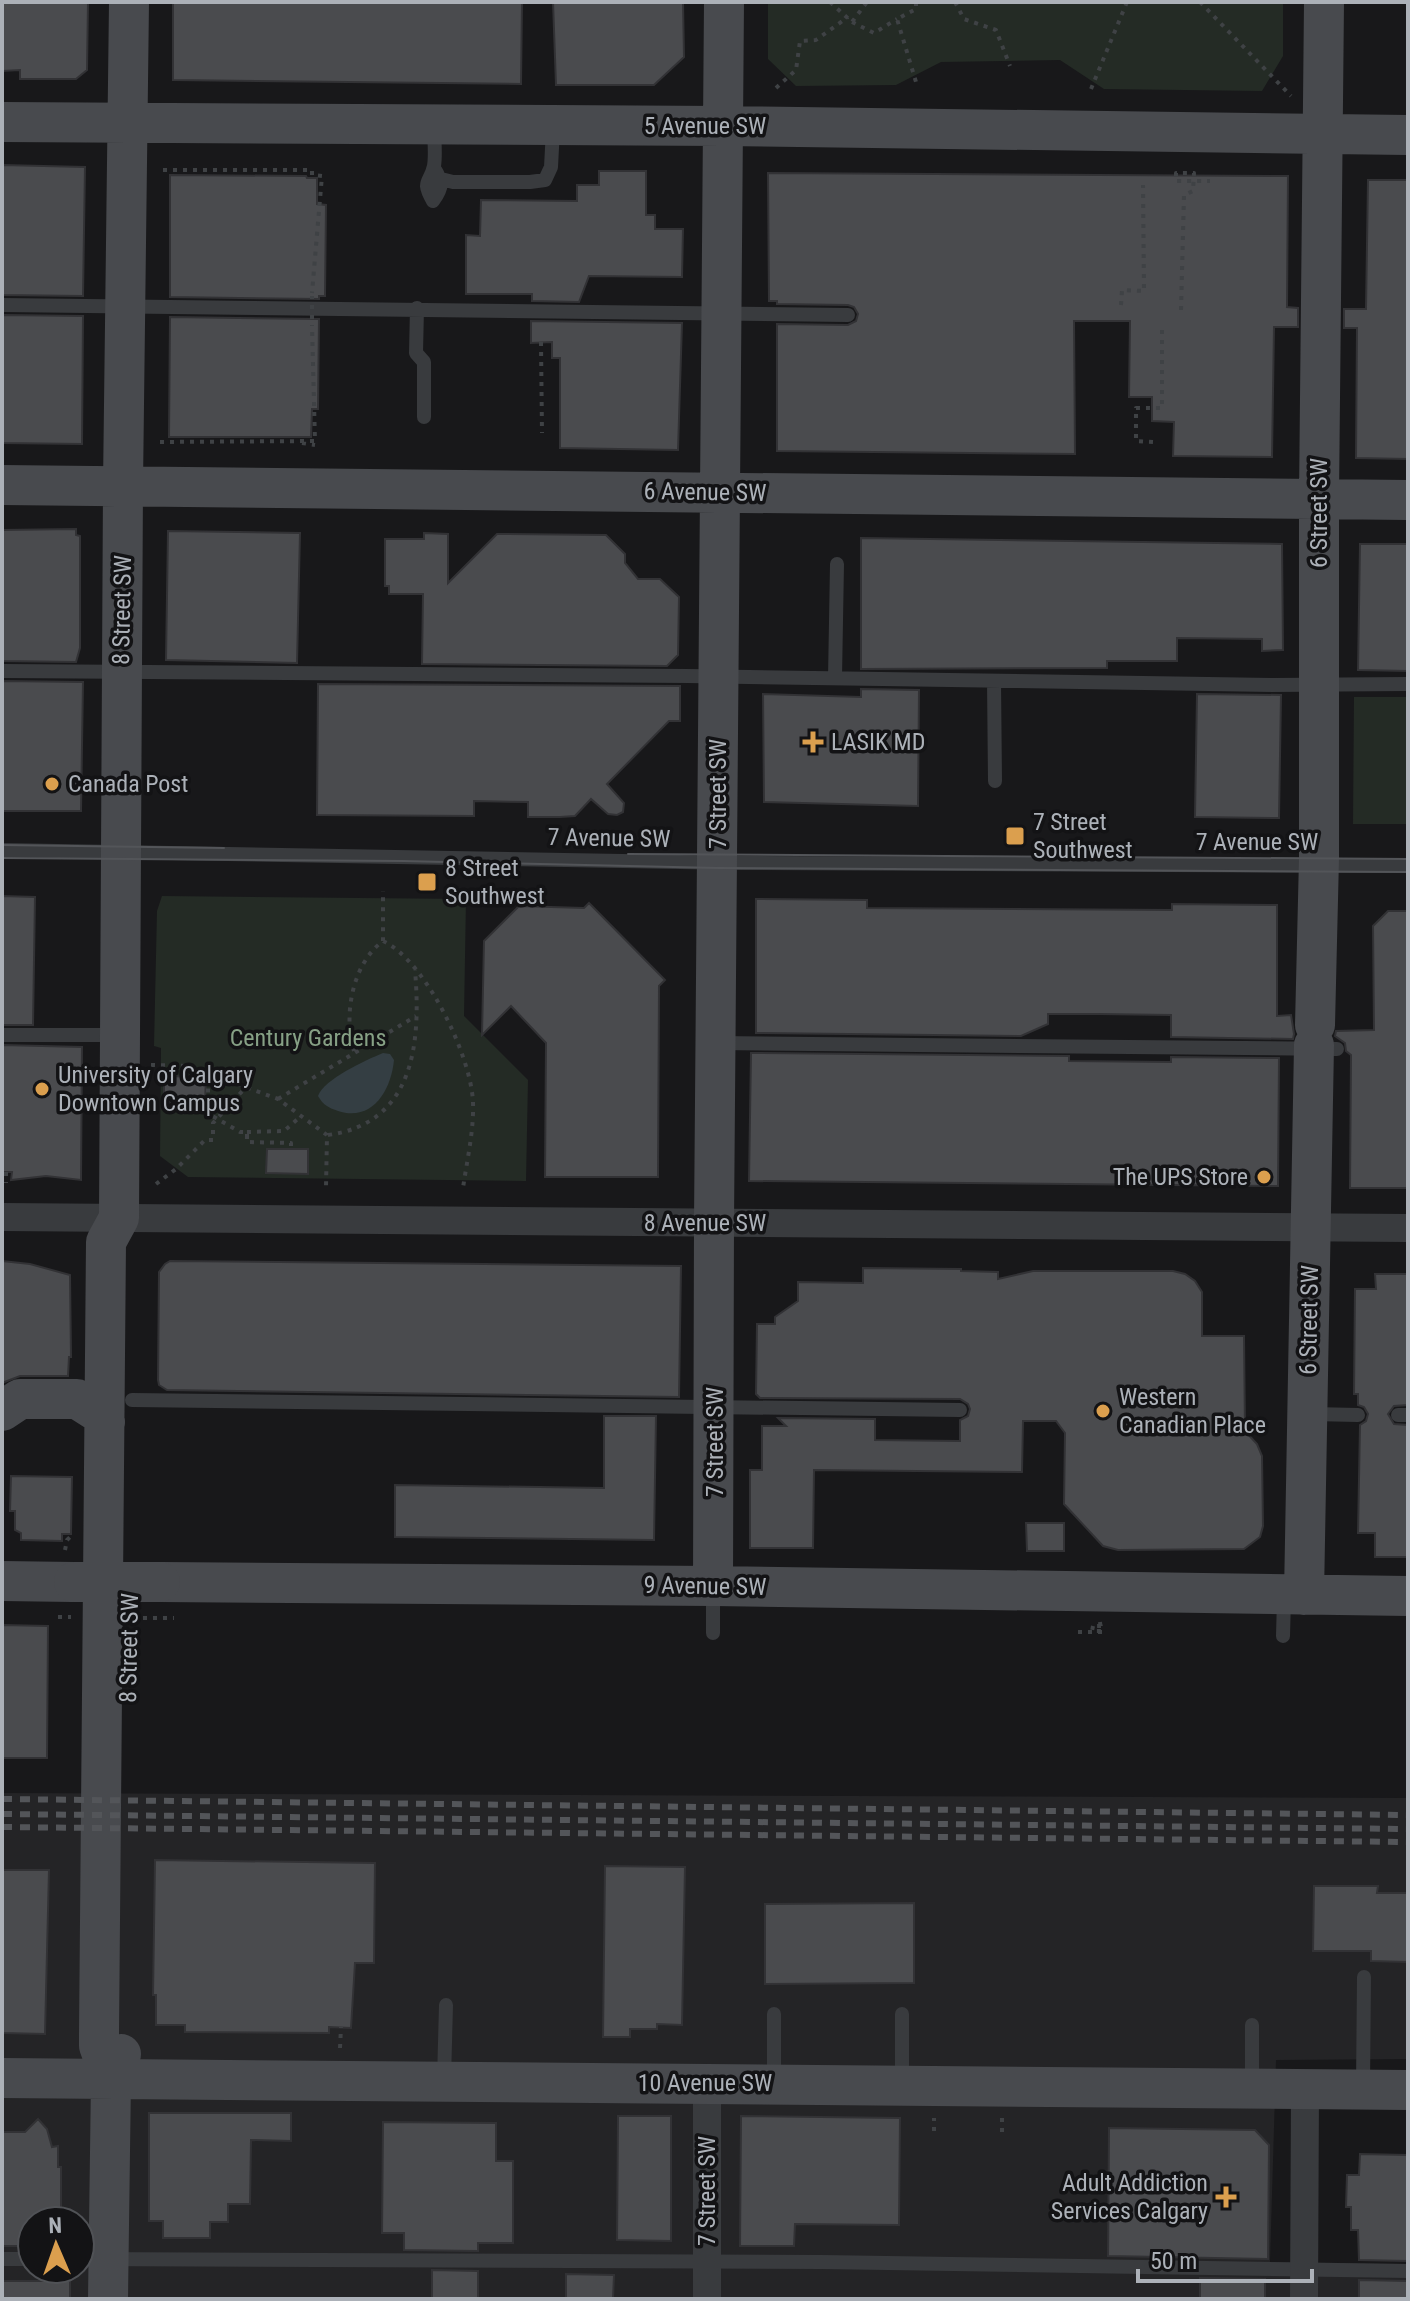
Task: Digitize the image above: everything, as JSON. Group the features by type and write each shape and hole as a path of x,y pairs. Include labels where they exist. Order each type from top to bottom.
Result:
{"main road":[{"name":"8 Street SW","path":"96,2238 111,2079 99,2046 119,1411 106,1242 119,1218 121,673 129,2"},
{"name":"7 Street SW","path":"713,1586 724,2"},
{"name":"6 Street SW","path":"1294,1594 1307,1414 1310,1227 1320,1042 1319,498 1324,2"},
{"name":"5 Avenue SW","path":"2,122 722,126 1408,135"},
{"name":"6 Avenue SW","path":"2,485 1408,500"},
{"path":"8,1403 77,1399 99,1413 119,1411"},
{"name":"9 Avenue SW","path":"2,1581 74,1582 167,1600 713,1586 1408,1596"},
{"name":"10 Avenue SW","path":"2,2078 1408,2090"},
{"name":"8 Street SW","path":"96,2265 108,2299"}],"street":[{"name":"8 Avenue SW","path":"2,1217 1408,1228"},
{"name":"7 Street SW","path":"707,2083 707,2299"},
{"path":"1304,2299 1305,2090"}],"lane":[{"path":"434,124 438,174 453,182 545,180 551,167 553,125"},
{"path":"2,305 848,315"},
{"path":"417,308 416,353 424,362 424,417"},
{"path":"835,678 837,564"},
{"path":"2,671 1408,684"},
{"path":"994,681 995,781"},
{"name":"7 Avenue SW","path":"2,850 717,862 1408,866"},
{"path":"2,1035 120,1035"},
{"path":"716,1043 1320,1042"},
{"path":"119,1411 960,1410"},
{"path":"1307,1414 1358,1415"},
{"path":"713,1586 713,1633"},
{"path":"1283,1636 1294,1594"},
{"path":"1363,2090 1364,1977"},
{"path":"444,2080 446,2005"},
{"path":"774,2014 774,2084"},
{"path":"902,2014 902,2085"},
{"path":"1252,2025 1252,2089"},
{"path":"96,2259 707,2262 1408,2271"}],"path":[{"path":"830,2 850,20 874,33 916,9 916,2"},
{"path":"776,88 796,70 800,41 816,40 850,20 867,2"},
{"path":"955,2 964,19 996,30 1010,66"},
{"path":"1091,89 1127,2"},
{"path":"1200,2 1291,96"},
{"path":"897,19 916,82"},
{"path":"238,163 238,170"},
{"path":"163,170 322,169"},
{"path":"160,442 233,445 315,441 312,296 322,176 312,175 312,170"},
{"path":"1181,310 1184,195 1193,191 1195,180 1194,173 1176,173 1176,181 1187,181 1198,181 1210,181"},
{"path":"1121,305 1122,290 1144,291 1143,185"},
{"path":"1153,442 1136,441 1136,408 1162,408 1162,326"},
{"path":"541,342 542,433"},
{"path":"302,443 315,445"},
{"path":"383,891 383,941"},
{"path":"383,941 398,948 415,968 452,1026 473,1101 463,1188"},
{"path":"354,1051 349,1034 352,997 366,960 383,941"},
{"path":"327,1135 362,1126 383,1111 408,1075 416,1016 415,968"},
{"path":"278,1099 416,1016"},
{"path":"151,1065 189,1066 278,1099 327,1135"},
{"path":"206,1112 208,1073"},
{"path":"156,1184 205,1140 213,1140 213,1123 246,1087"},
{"path":"192,1103 192,1110 206,1112 240,1132 248,1133 284,1131 301,1116"},
{"path":"248,1133 247,1142 291,1143 291,1149"},
{"path":"326,1187 327,1135"},
{"path":"6,1172 6,1183"},
{"path":"143,1618 167,1600"},
{"path":"1078,1632 1102,1632 1101,1626 1093,1626 1092,1631 1101,1631 1100,1622"},
{"path":"340,2048 341,2027"},
{"path":"934,2113 934,2131"},
{"path":"1002,2114 1002,2132"}],"shaded area":[{"path":"383,1053 390,1054 394,1060 392,1072 384,1093 370,1108 361,1112 338,1111 320,1099 318,1096 328,1083"},
{"path":"2,1793 1408,1798 1408,2059 1276,2060 1270,2262 1408,2264 1408,2299 2,2299"}],"green space":[{"path":"768,2 1283,2 1283,56 1262,91 1104,89 1060,60 941,62 896,85 796,86 768,59"},
{"path":"1354,697 1408,697 1408,824 1353,824"},
{"name":"Century Gardens","path":"162,896 466,899 464,1016 528,1080 526,1181 188,1177 160,1156 161,1048 154,1046 157,911"}],"building":[{"path":"2,2 88,2 87,70 76,79 20,79 20,70 2,71"},
{"path":"173,2 522,2 521,84 173,80"},
{"path":"553,2 683,2 684,57 654,85 556,85"},
{"path":"2,165 85,167 83,296 2,295"},
{"path":"599,171 646,171 646,215 655,215 655,229 683,229 682,277 589,276 579,302 532,301 532,294 466,294 466,235 480,236 481,200 577,201 577,185 599,185"},
{"path":"768,173 1288,176 1287,307 1298,308 1298,327 1274,327 1272,457 1173,456 1174,422 1152,421 1152,397 1129,397 1130,321 1074,321 1075,454 777,451 777,324 848,325 856,321 858,314 854,307 848,305 777,304 777,301 769,301"},
{"path":"170,175 317,178 317,204 326,205 325,296 319,296 319,299 170,297"},
{"path":"1368,180 1408,180 1408,459 1356,458 1357,328 1344,328 1344,309 1366,309"},
{"path":"2,315 83,316 82,444 2,443"},
{"path":"170,317 319,319 318,409 312,409 311,437 169,437"},
{"path":"531,321 682,323 678,450 560,448 560,358 552,358 552,342 531,343"},
{"path":"76,529 76,535 80,536 80,648 76,662 2,661 2,530"},
{"path":"168,531 300,533 297,663 166,660"},
{"path":"424,533 448,534 448,583 497,534 606,535 625,554 625,563 638,579 660,579 679,597 678,655 667,666 422,664 423,594 389,594 389,586 385,586 385,539 424,539"},
{"path":"861,538 1282,544 1283,650 1262,651 1262,639 1177,638 1177,661 1107,661 1107,668 861,669"},
{"path":"1360,544 1408,544 1408,671 1358,670"},
{"path":"2,681 83,682 81,811 2,811"},
{"path":"318,684 680,686 680,721 669,721 607,784 624,803 623,812 617,815 608,814 591,799 575,816 560,817 528,817 528,802 474,801 474,816 317,815"},
{"path":"861,689 919,690 918,806 764,802 763,694 861,697"},
{"path":"1197,694 1281,695 1279,818 1195,817"},
{"path":"2,896 35,897 33,1025 2,1025"},
{"path":"756,899 867,900 867,908 1172,910 1172,904 1277,905 1277,1016 1291,1015 1293,1039 1171,1037 1171,1015 1099,1014 1048,1014 1048,1024 1021,1036 756,1033"},
{"path":"589,903 665,980 659,986 658,1177 545,1177 546,1043 511,1006 482,1035 484,941 519,906 584,908"},
{"path":"1388,911 1408,911 1408,1188 1350,1188 1351,1055 1346,1051 1345,1043 1335,1036 1336,1031 1374,1030 1373,926"},
{"name":"University of Calgary Downtown Campus","path":"2,1045 82,1047 81,1180 46,1176 11,1180 12,1172 2,1172"},
{"path":"751,1053 1069,1056 1069,1061 1171,1062 1171,1057 1279,1058 1278,1186 749,1181"},
{"path":"164,1076 206,1077 205,1103 164,1103"},
{"path":"267,1149 308,1149 308,1174 266,1173"},
{"path":"2,1261 30,1264 70,1275 71,1357 68,1376 20,1376 2,1383"},
{"path":"170,1261 681,1266 679,1397 167,1390 159,1385 158,1380 159,1272"},
{"name":"Western Canadian Place","path":"863,1268 998,1272 998,1279 1033,1271 1173,1271 1185,1274 1195,1281 1202,1292 1202,1336 1244,1336 1245,1431 1257,1444 1262,1456 1263,1526 1260,1537 1244,1549 1118,1550 1103,1546 1064,1504 1065,1433 1056,1421 1023,1421 1022,1472 814,1470 813,1548 750,1548 750,1470 762,1470 762,1426 786,1426 778,1418 875,1419 875,1440 960,1441 960,1420 968,1416 970,1409 960,1399 760,1398 756,1394 757,1324 775,1324 775,1317 798,1301 798,1282 863,1283"},
{"path":"1375,1274 1408,1274 1408,1405 1394,1406 1388,1414 1394,1424 1408,1425 1408,1557 1375,1557 1375,1533 1358,1533 1360,1425 1366,1421 1368,1414 1364,1407 1358,1405 1358,1394 1354,1394 1355,1289 1376,1289"},
{"path":"604,1416 656,1416 654,1540 395,1537 395,1485 604,1488"},
{"path":"11,1476 72,1477 71,1534 62,1534 62,1541 21,1540 21,1533 15,1530 15,1511 10,1511"},
{"path":"1026,1523 1064,1523 1064,1551 1027,1551"},
{"path":"2,1625 48,1626 47,1758 2,1758"},
{"path":"155,1860 375,1863 374,1963 355,1963 351,2028 329,2027 329,2033 185,2032 185,2025 156,2025 156,1995 153,1995"},
{"path":"605,1866 685,1867 682,2025 657,2024 657,2029 630,2029 630,2037 603,2037"},
{"path":"2,1870 49,1870 45,2034 2,2033"},
{"path":"1314,1886 1378,1886 1377,1893 1408,1893 1408,1962 1371,1961 1371,1951 1313,1951"},
{"path":"914,1903 914,1983 765,1984 765,1904"},
{"path":"149,2113 291,2113 291,2141 251,2140 250,2204 228,2204 228,2222 210,2222 210,2238 163,2238 163,2221 149,2221"},
{"path":"618,2116 671,2116 671,2241 617,2240"},
{"path":"741,2116 900,2118 899,2225 795,2224 794,2246 740,2246"},
{"path":"38,2119 47,2129 52,2147 58,2146 61,2205 16,2205 16,2246 2,2246 2,2132 25,2132"},
{"path":"383,2122 496,2123 496,2161 513,2161 513,2243 478,2243 478,2251 404,2250 404,2233 382,2233"},
{"path":"1109,2128 1255,2130 1269,2145 1268,2259 1108,2256"},
{"path":"1360,2154 1408,2155 1408,2261 1359,2260 1358,2230 1351,2230 1351,2207 1346,2207 1347,2175 1359,2175"},
{"path":"432,2270 478,2271 478,2299 432,2299"},
{"path":"566,2274 614,2275 613,2299 566,2299"},
{"path":"1200,2278 1265,2279 1265,2299 1200,2299"},
{"path":"1359,2280 1408,2281 1408,2299 1359,2299"},
{"path":"2,2281 16,2281 16,2285 70,2285 70,2299 2,2299"}],"tram line":[{"path":"2,845 224,848"},
{"path":"628,854 1408,859"},
{"path":"2,858 403,861 718,868 1408,872"}],"railway":[{"path":"2,1799 1408,1815"},
{"path":"2,1814 1408,1829"},
{"path":"2,1827 1408,1842"}],"place":[{"name":"LASIK MD","path":"813,742"},
{"name":"Canada Post","path":"52,784"},
{"name":"7 Street Southwest","path":"1015,836"},
{"name":"8 Street Southwest","path":"427,882"},
{"name":"University of Calgary Downtown Campus","path":"42,1089"},
{"name":"The UPS Store","path":"1264,1177"},
{"name":"Western Canadian Place","path":"1103,1411"},
{"name":"Adult Addiction Services Calgary","path":"1226,2197"}]}
